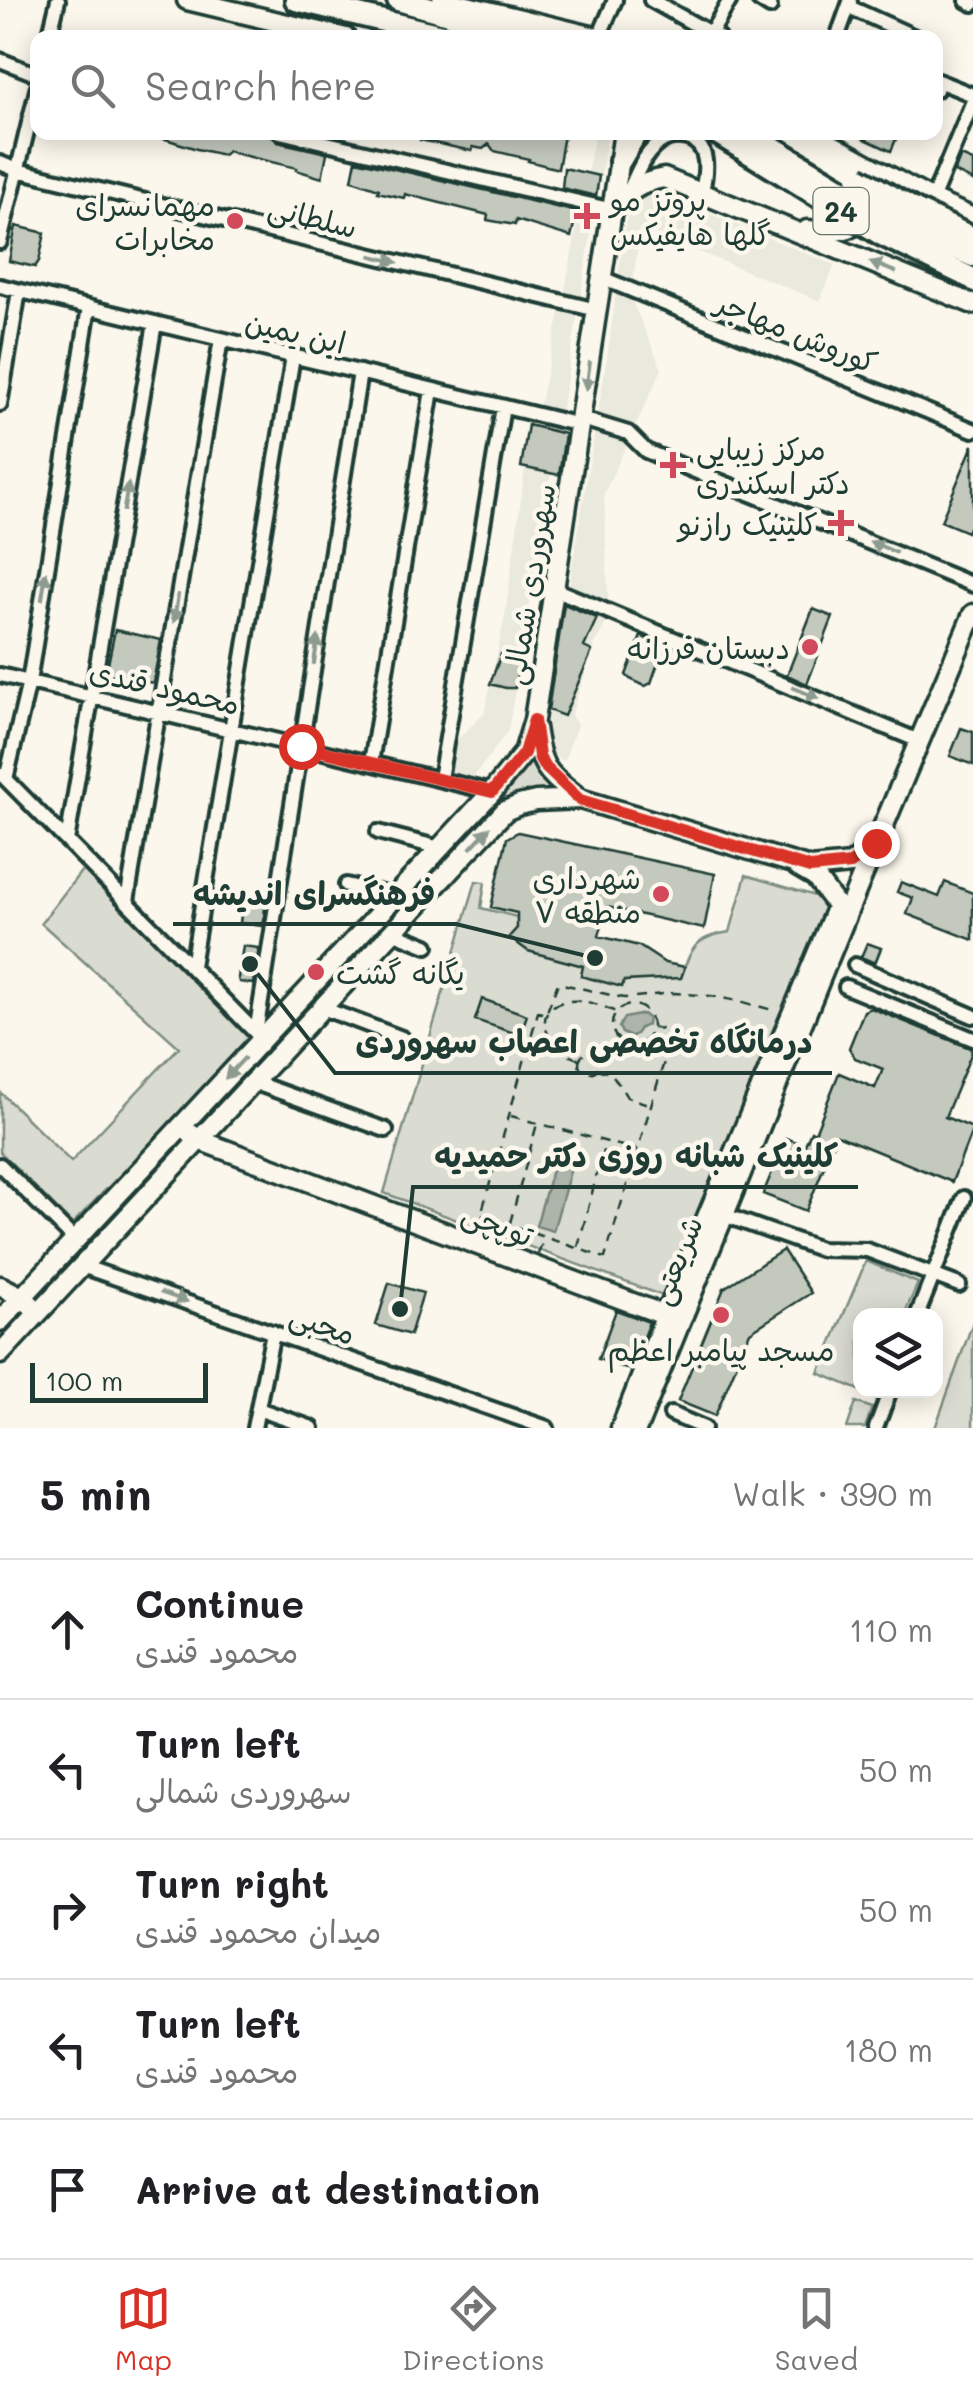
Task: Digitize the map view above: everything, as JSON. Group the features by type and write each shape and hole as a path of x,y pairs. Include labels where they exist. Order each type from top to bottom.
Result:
{"highway":[{"path":"296,0 421,30"},
{"path":"398,0 507,30"},
{"path":"620,161 632,140"},
{"name":"24","path":"728,140 882,235 973,279"},
{"name":"24","path":"761,140 881,213 973,256"},
{"path":"804,140 861,169 915,210 973,238"}],"main road":[{"path":"187,0 313,30"},
{"path":"442,0 569,30"},
{"name":"سهروردی شمالی","path":"0,1321 12,1301 70,1245 524,753 534,720 623,140"},
{"path":"790,228 849,230 873,208 874,175 820,140"},
{"path":"861,169 973,218"},
{"path":"613,210 629,191 664,178 973,304"},
{"name":"شریعتی","path":"622,1428 724,1215 973,614"},
{"path":"534,720 543,765 580,800"},
{"path":"0,1354 505,812 536,801 580,800 810,868 851,864 876,843"},
{"name":"شریعتی","path":"638,1428 673,1318 837,906 815,877 788,862"},
{"name":"توپچی","path":"181,1126 198,1140 673,1318"},
{"path":"70,1245 82,1266"},
{"path":"0,1286 12,1301 38,1312"}],"street":[{"path":"51,30 58,0"},
{"path":"602,30 615,0"},
{"path":"650,0 706,30"},
{"path":"717,30 730,0"},
{"path":"840,30 850,3 900,30"},
{"path":"0,60 30,72"},
{"path":"932,200 972,105 943,85"},
{"path":"0,242 30,118"},
{"path":"314,140 613,210"},
{"path":"629,191 640,166 664,140"},
{"path":"694,140 705,154 702,192"},
{"name":"سلطانی","path":"0,163 598,310"},
{"name":"کوروش مهاجر","path":"602,278 973,430"},
{"name":"ابن یمین","path":"0,286 628,434 646,450 973,585"},
{"path":"0,404 19,291"},
{"path":"89,308 29,682 3,776 259,1036"},
{"path":"67,841 155,323"},
{"path":"128,901 221,339"},
{"path":"192,966 293,356"},
{"path":"259,1036 360,372"},
{"path":"371,763 432,390"},
{"path":"440,779 503,407"},
{"path":"554,589 919,740"},
{"name":"محمود قندی","path":"0,675 492,792"},
{"path":"378,832 440,848"},
{"path":"346,884 395,896"},
{"path":"392,932 427,946"},
{"path":"855,965 973,1016"},
{"path":"846,986 973,1038"},
{"path":"322,1008 402,1038"},
{"path":"253,1082 386,1130"},
{"path":"0,1165 70,1245"},
{"path":"920,1308 964,1198"},
{"path":"724,1215 820,1250 867,1250 959,1284"},
{"name":"محبی","path":"82,1266 548,1428"},
{"path":"254,1428 273,1332"},
{"path":"876,1428 887,1398"},
{"path":"258,1408 312,1428"},
{"path":"671,1414 704,1428"}],"path":[{"path":"597,1069 599,1062 594,1054 571,1058 555,1047 544,1023 558,983 624,998 674,993 711,996 791,1016"},
{"path":"546,1014 570,1000 616,1012"},
{"path":"627,1006 639,1006 649,1014 652,1027 647,1039 628,1045 616,1038 612,1024 616,1012 627,1006"},
{"path":"546,1014 538,1012 481,1215 605,1258 673,1032 652,1027"},
{"path":"579,1059 582,1071 597,1069 612,1074 627,1098 651,1105"},
{"path":"509,1115 637,1150"},
{"path":"509,1224 537,1123"},
{"path":"577,1248 605,1142"}],"shaded area":[{"path":"594,140 607,140 508,731 472,779 451,773 455,741 484,714 505,616 525,469"},
{"path":"654,191 835,265 820,301 640,228 631,299 662,369 604,493 609,617 595,644 571,715 577,725 564,761 546,750 548,713 625,226 632,197"},
{"path":"530,762 554,793 495,801"},
{"path":"83,869 253,1039 72,1224 0,1152 0,1092 71,1162 179,1047 41,923"},
{"path":"746,875 828,900 663,1296 384,1193 476,881 485,882 481,908 517,917 517,928 509,937 583,966 581,976 624,981 681,977 702,940 730,932"},
{"path":"643,1014 648,1018 647,1025 631,1037 622,1033 619,1027 624,1018"},
{"path":"554,1163 571,1168 553,1231 536,1226"},
{"path":"866,1261 918,1283 907,1308 853,1308 853,1387 819,1373"},
{"path":"973,1322 973,1428 935,1428"},
{"path":"856,1402 872,1408 865,1428 847,1428"}],"building":[{"path":"169,140 276,140 327,153 322,178 228,151 223,155"},
{"path":"420,140 563,140 558,169 494,151 489,144 483,149 473,147 472,151"},
{"path":"867,140 896,140 891,151"},
{"path":"961,156 973,161 973,181 954,172"},
{"path":"356,160 577,212 571,237 516,220 515,225 487,220 488,215 405,194 404,198 378,192 379,189 352,180"},
{"path":"564,168 599,176 596,196 562,188"},
{"path":"16,226 45,233 35,267 9,261"},
{"path":"528,425 565,434 559,475 521,467"},
{"path":"973,445 973,519 967,532 941,521"},
{"path":"564,604 597,618 584,647 592,651 564,716 548,710"},
{"name":"دبستان فرزانه","path":"813,609 833,617 807,684 787,675"},
{"path":"115,630 161,640 153,683 106,674"},
{"path":"641,636 664,646 651,683 645,686 626,675"},
{"path":"501,654 520,657 515,688 490,684"},
{"path":"961,728 973,732 973,765 950,756"},
{"path":"518,832 715,874 704,929 607,907 599,936 639,946 665,963 685,967 681,978 624,981 622,987 581,976 583,966 528,951 509,937 517,928 517,913 491,907 507,838"},
{"path":"901,882 939,897 945,882 973,893 973,940 907,914 913,898 897,892"},
{"path":"243,897 266,899 263,926 240,923"},
{"path":"867,943 881,948 875,963 861,957"},
{"path":"243,946 259,948 253,984 239,982"},
{"path":"482,999 527,1015 520,1035 475,1020"},
{"path":"871,1008 972,1052 945,1117 973,1128 952,1182 837,1135 806,1211 763,1194 786,1138 805,1145 811,1131 815,1133 839,1073 875,1088 883,1069 855,1058 849,1048 864,1011"},
{"path":"783,1250 811,1293 750,1332 715,1416 678,1401 724,1288"},
{"path":"389,1283 423,1293 410,1335 376,1325"},
{"path":"616,1310 649,1322 630,1370 598,1359"}],"place":[{"name":"پروتز مو گلها هایفیکس","path":"587,216"},
{"name":"مهمانسرای مخابرات","path":"235,221"},
{"name":"مرکز زیبایی دکتر اسکندری","path":"673,465"},
{"name":"کلینیک رازنو","path":"841,523"},
{"name":"دبستان فرزانه","path":"810,647"},
{"name":"شهرداری منطقه ۷","path":"661,894"},
{"name":"فرهنگسرای اندیشه","path":"595,958"},
{"name":"درمانگاه تخصصی اعصاب سهروردی","path":"250,964"},
{"name":"یگانه گشت","path":"316,972"},
{"name":"کلینیک شبانه روزی دکتر حمیدیه","path":"400,1309"},
{"name":"مسجد پیامبر اعظم","path":"721,1315"}],"route":[{"path":"301,746 492,792 524,753 534,720 543,765 580,800 810,868 851,864 876,843"}]}
